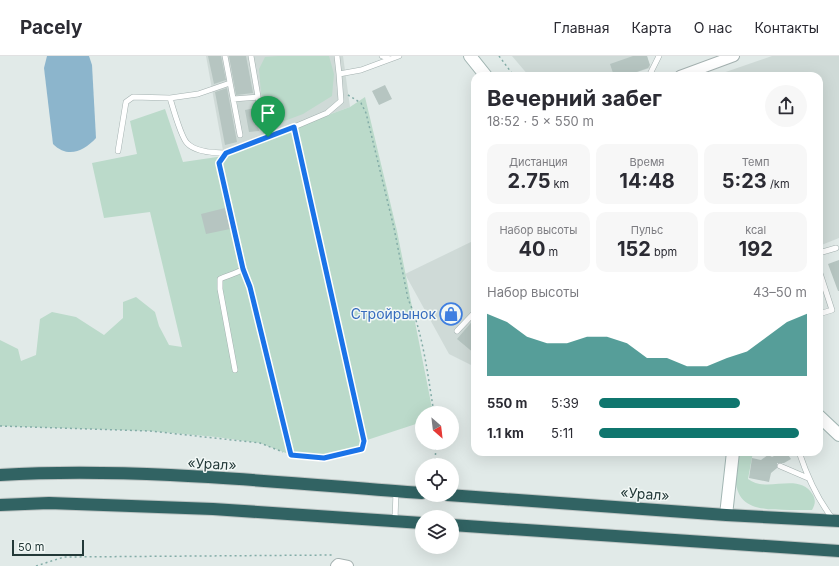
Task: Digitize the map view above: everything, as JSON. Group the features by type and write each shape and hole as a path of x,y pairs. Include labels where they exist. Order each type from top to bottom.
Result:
{"highway":[{"name":"«Урал»","path":"0,475 36,473 214,478 415,492"},
{"name":"«Урал»","path":"459,496 726,515 837,521"},
{"path":"0,505 49,503 213,509 415,522"},
{"path":"459,525 839,551"}],"street":[{"path":"470,56 483,72"},
{"path":"688,72 716,59 734,56"},
{"path":"823,420 839,436"},
{"path":"726,515 733,456"}],"lane":[{"path":"225,56 240,135"},
{"path":"250,56 268,137"},
{"path":"170,98 186,143 196,148 215,153 226,153 327,113 341,101 337,56"},
{"path":"382,56 390,59"},
{"path":"339,74 361,70 399,56"},
{"path":"651,72 659,56"},
{"path":"118,151 126,102 133,97 170,98 198,94 230,83"},
{"path":"233,99 258,97"},
{"path":"294,127 364,441"},
{"path":"226,153 219,163 243,269 250,287 291,455"},
{"path":"823,252 836,248"},
{"path":"235,370 220,289 220,279 227,275 238,273 243,269"},
{"path":"823,282 832,310 823,313"},
{"path":"457,331 471,316"},
{"path":"801,456 808,478 823,507 837,521"},
{"path":"780,466 808,478"},
{"path":"395,521 396,491"}],"path":[{"path":"499,56 511,72"},
{"path":"340,89 361,103 366,112 394,228 408,299 412,308 425,357 433,406"},
{"path":"0,426 150,431 216,437 260,443 291,455 324,458 362,449 364,441"},
{"path":"36,566 64,557 326,554 334,554 341,565"}],"shaded area":[{"path":"206,56 343,56 350,107 268,137 224,156"},
{"path":"512,56 647,56 650,68 638,72 526,72"},
{"path":"772,56 839,56 839,238 823,244 823,72 726,72"},
{"name":"Стройрынок","path":"471,242 471,365 449,354 405,274"}],"green space":[{"path":"329,56 334,74 332,96 303,114 279,123 266,114 261,93 259,69 265,57"},
{"path":"365,97 397,231 432,406 415,406 415,424 364,441 362,449 324,458 291,455 260,443 216,437 150,431 0,426 0,340 18,349 21,361 36,355 40,319 52,312 76,317 104,335 123,318 123,302 136,297 155,312 159,326 169,345 182,347 150,212 104,218 92,163 137,154 130,121 165,109 183,162 224,156 268,137 350,107"},
{"path":"738,456 752,456 748,479 756,483 764,484 800,484 807,488 815,499 812,510 764,509 752,505 743,499 737,489 736,473"}],"water":[{"path":"47,56 89,56 92,65 96,138 86,147 76,152 64,151 53,144 44,68"}],"building":[{"path":"208,56 221,56 226,80 214,84"},
{"path":"229,56 246,56 253,93 236,95"},
{"path":"633,56 647,56 650,65 648,68 636,72 613,72 610,64"},
{"path":"385,85 392,99 379,105 372,91"},
{"path":"227,88 237,142 225,145 215,92"},
{"path":"255,108 259,131 249,132 245,110"},
{"path":"225,208 230,229 206,234 201,214"},
{"path":"839,260 839,291 838,291 828,264"},
{"path":"471,323 471,351 457,339"},
{"path":"767,456 789,456 791,459 784,463 777,463 777,468 771,473 769,482 749,478 752,458 761,460"}],"place":[{"name":"Стройрынок","path":"451,314"}],"route":[{"path":"294,127 364,441 362,449 324,458 291,455 250,287 243,269 219,163 226,153 268,137 294,127"}]}
